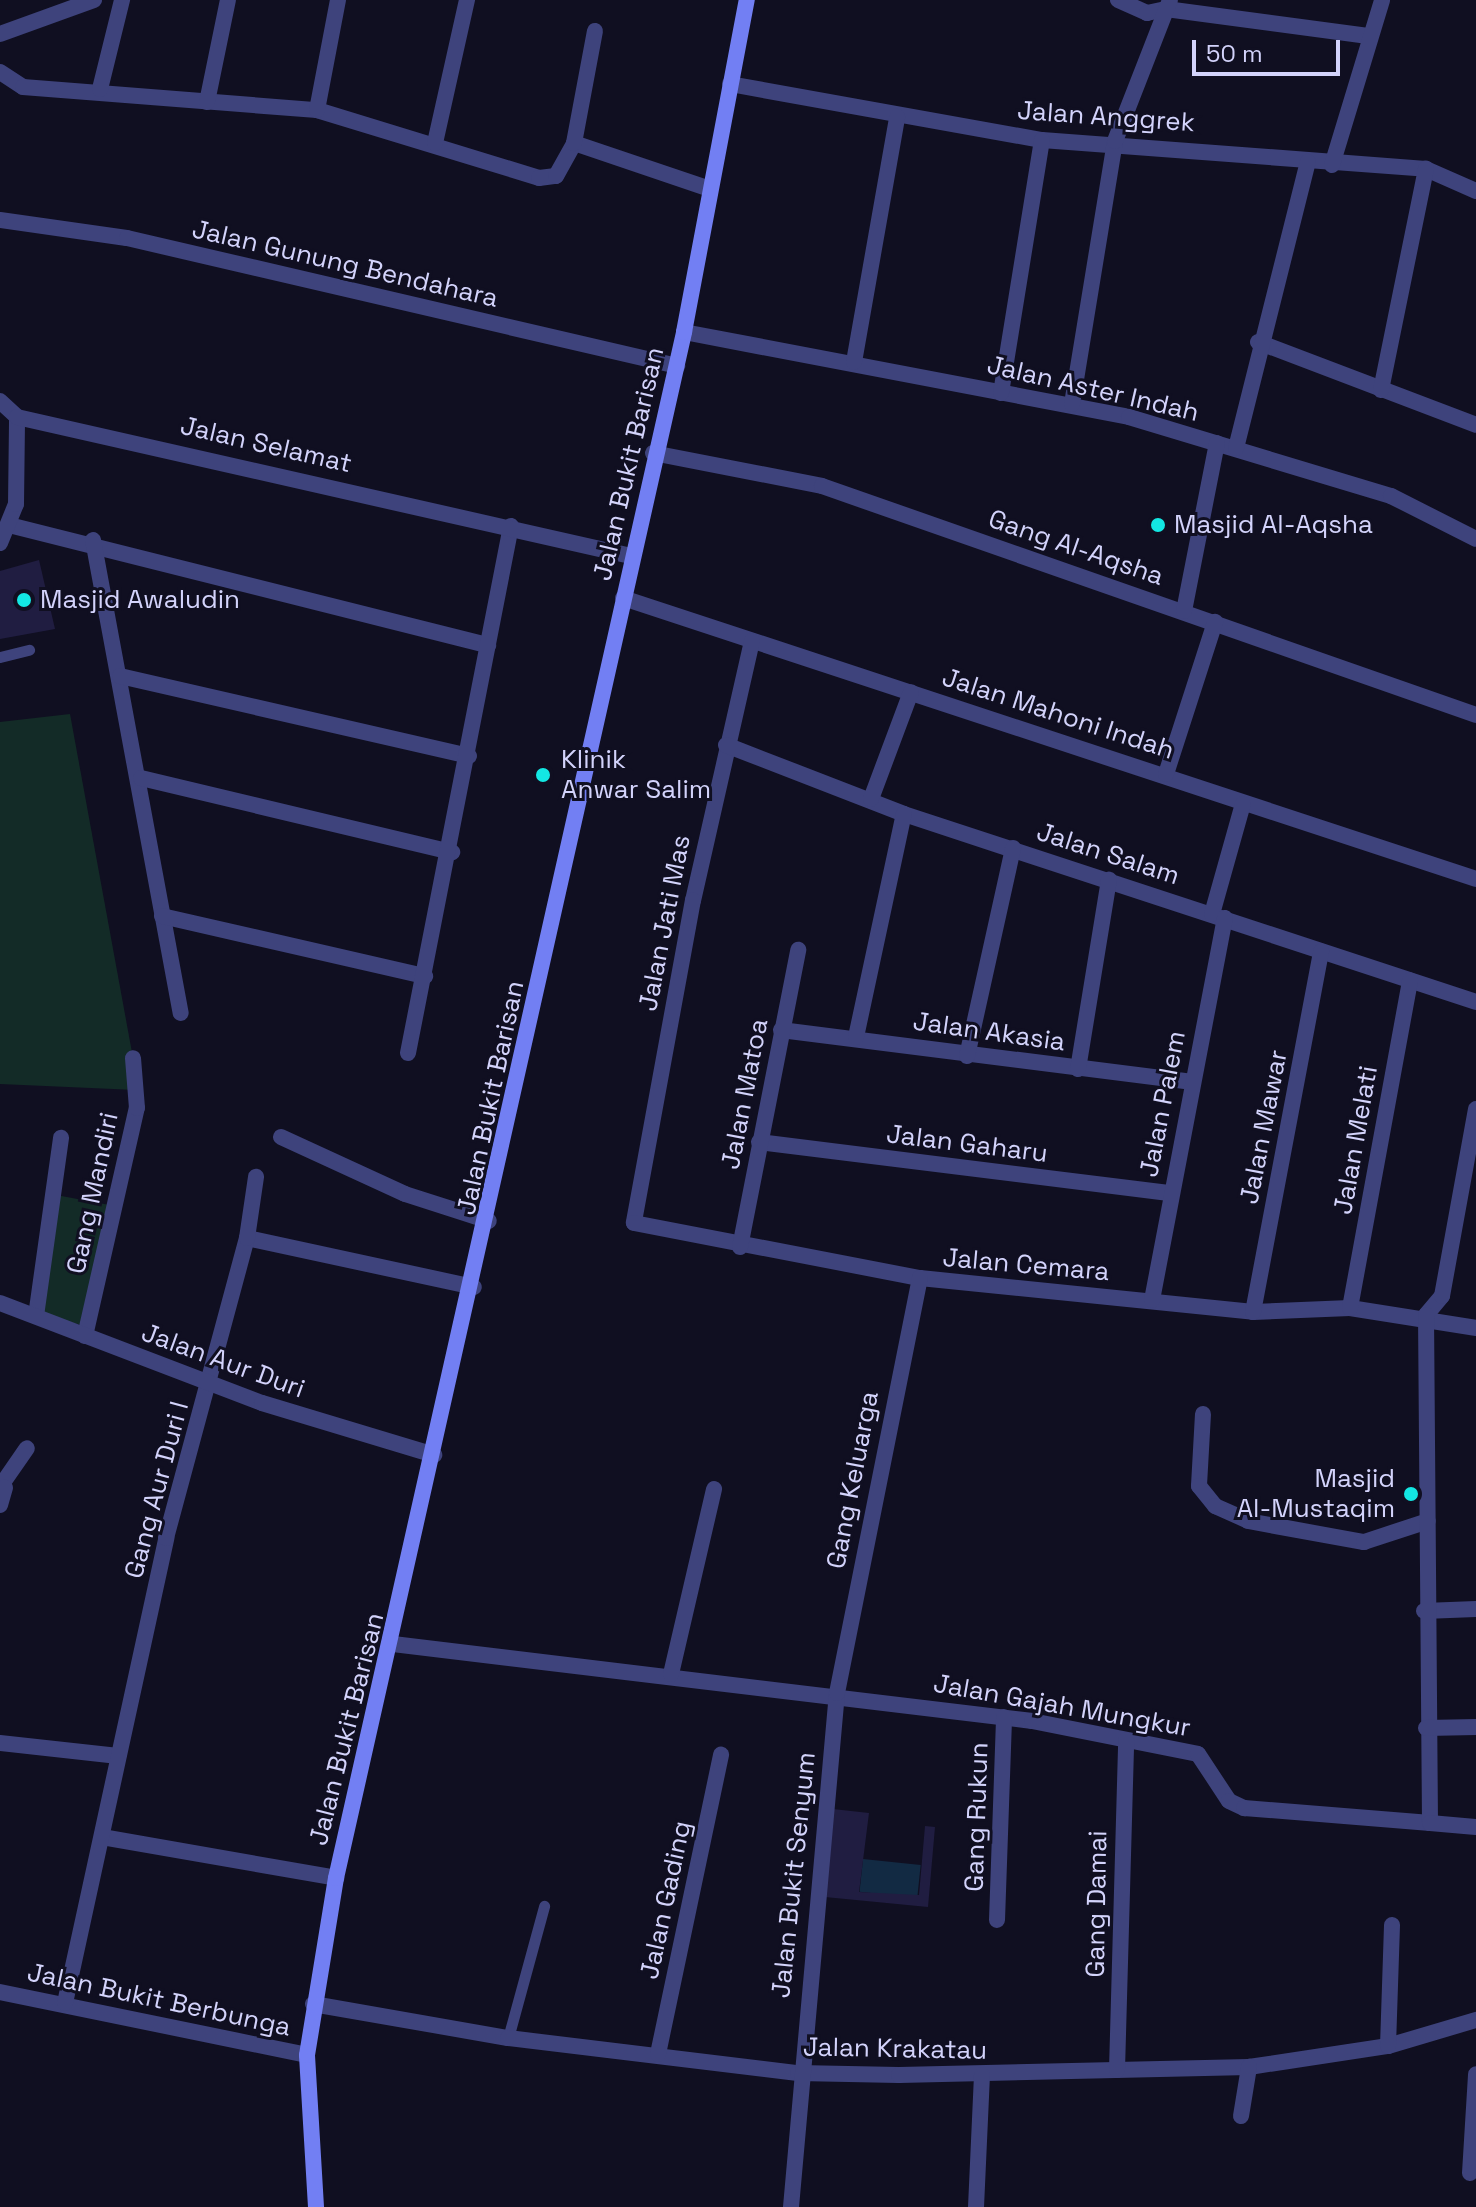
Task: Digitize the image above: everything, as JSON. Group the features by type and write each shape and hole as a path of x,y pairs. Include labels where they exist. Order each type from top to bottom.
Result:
{"main road":[{"name":"Jalan Bukit Barisan","path":"316,2207 307,2055 336,1878 393,1644 489,1221 653,453 677,366 707,188 747,0"}],"street":[{"path":"0,34 94,0"},
{"path":"100,89 122,0"},
{"path":"207,102 228,0"},
{"path":"317,110 338,0"},
{"path":"435,143 467,0"},
{"path":"1118,0 1138,12 1168,4 1368,36"},
{"path":"1332,165 1368,36 1382,0"},
{"path":"1072,404 1115,141 1168,4"},
{"path":"0,72 23,87 100,89 207,102 317,110 435,143 539,178 556,176 574,143 595,31"},
{"name":"Jalan Anggrek","path":"730,84 897,117 1042,140 1115,141 1332,165 1426,169 1476,191"},
{"path":"854,362 897,117"},
{"path":"1001,393 1042,140"},
{"path":"574,143 707,188"},
{"path":"1236,448 1258,342 1308,162"},
{"path":"1381,390 1426,169"},
{"name":"Jalan Gunung Bendahara","path":"0,220 127,238 677,366"},
{"name":"Jalan Aster Indah","path":"684,332 1072,404 1236,448 1391,496 1476,539"},
{"path":"1258,342 1476,425"},
{"path":"0,401 17,417 13,526 0,543"},
{"name":"Jalan Selamat","path":"17,417 511,526 631,556"},
{"path":"1184,611 1217,443"},
{"name":"Gang Al-Aqsha","path":"653,453 822,486 1476,715"},
{"path":"13,526 93,540 488,645"},
{"path":"408,1053 452,852 511,526"},
{"path":"93,540 141,778 162,916 181,1013"},
{"name":"Jalan Mahoni Indah","path":"623,598 1166,774 1243,804 1476,879"},
{"path":"1166,774 1215,622"},
{"name":"Jalan Jati Mas","path":"632,1217 726,745 752,641"},
{"path":"120,676 469,756"},
{"path":"871,799 911,692"},
{"name":"Jalan Salam","path":"726,745 904,814 1476,1002"},
{"path":"141,778 452,852"},
{"name":"Jalan Palem","path":"1152,1300 1218,916 1243,804"},
{"path":"856,1037 904,814"},
{"path":"967,1056 1013,848"},
{"path":"1078,1069 1109,880"},
{"path":"162,916 425,976"},
{"name":"Jalan Matoa","path":"740,1247 798,950"},
{"name":"Jalan Mawar","path":"1253,1312 1321,951"},
{"name":"Jalan Melati","path":"1350,1308 1410,980"},
{"name":"Jalan Akasia","path":"781,1030 856,1037 967,1056 1191,1082"},
{"name":"Gang Mandiri","path":"85,1336 137,1108 133,1058"},
{"path":"1430,1823 1424,1611 1428,1521 1426,1315 1442,1296 1472,1151 1476,1109"},
{"path":"281,1137 405,1194 489,1221"},
{"path":"36,1316 61,1138"},
{"name":"Jalan Gaharu","path":"759,1142 1169,1193"},
{"name":"Gang Aur Duri I","path":"65,2003 166,1538 211,1384 247,1238 256,1177"},
{"name":"Jalan Cemara","path":"632,1217 638,1227 920,1278 1253,1312 1350,1308 1426,1315 1476,1328"},
{"path":"247,1238 474,1287"},
{"name":"Gang Keluarga","path":"837,1693 920,1278"},
{"name":"Jalan Aur Duri","path":"0,1303 211,1384 434,1455"},
{"path":"1203,1414 1199,1486 1215,1506 1277,1528 1364,1542 1428,1521"},
{"path":"0,1505 2,1487 27,1448"},
{"path":"671,1674 714,1489"},
{"path":"1424,1611 1476,1609"},
{"name":"Jalan Gajah Mungkur","path":"393,1644 837,1693 1004,1717 1198,1754 1229,1801 1244,1808 1476,1827"},
{"name":"Jalan Bukit Senyum","path":"791,2207 798,2073 837,1693"},
{"name":"Gang Rukun","path":"997,1920 1004,1717"},
{"path":"1426,1728 1476,1727"},
{"name":"Gang Damai","path":"1117,2070 1126,1740"},
{"path":"0,1743 118,1756"},
{"name":"Jalan Gading","path":"658,2054 721,1755"},
{"path":"102,1837 336,1878"},
{"path":"1388,2046 1392,1925"},
{"name":"Jalan Bukit Berbunga","path":"0,1992 307,2055"},
{"name":"Jalan Krakatau","path":"313,2004 508,2038 798,2073 982,2075 1249,2067 1388,2046 1476,2020"},
{"path":"1241,2116 1249,2067"},
{"path":"1470,2173 1476,2074"},
{"path":"976,2207 982,2075"}],"lane":[{"path":"0,657 29,650"},
{"path":"508,2038 544,1906"}],"green space":[{"path":"70,714 133,1058 136,1090 0,1084 0,722"},
{"path":"56,1195 115,1206 85,1326 37,1313"}],"water":[{"path":"863,1859 921,1865 917,1898 860,1892"}],"building":[{"name":"Masjid Awaludin","path":"39,560 55,629 0,639 0,571"},
{"path":"833,1809 869,1813 859,1892 919,1895 925,1826 935,1827 928,1907 825,1897"}],"place":[{"name":"Masjid Al-Aqsha","path":"1158,525"},
{"name":"Masjid Awaludin","path":"24,600"},
{"name":"Klinik Anwar Salim","path":"543,775"},
{"name":"Masjid Al-Mustaqim","path":"1411,1494"}]}
